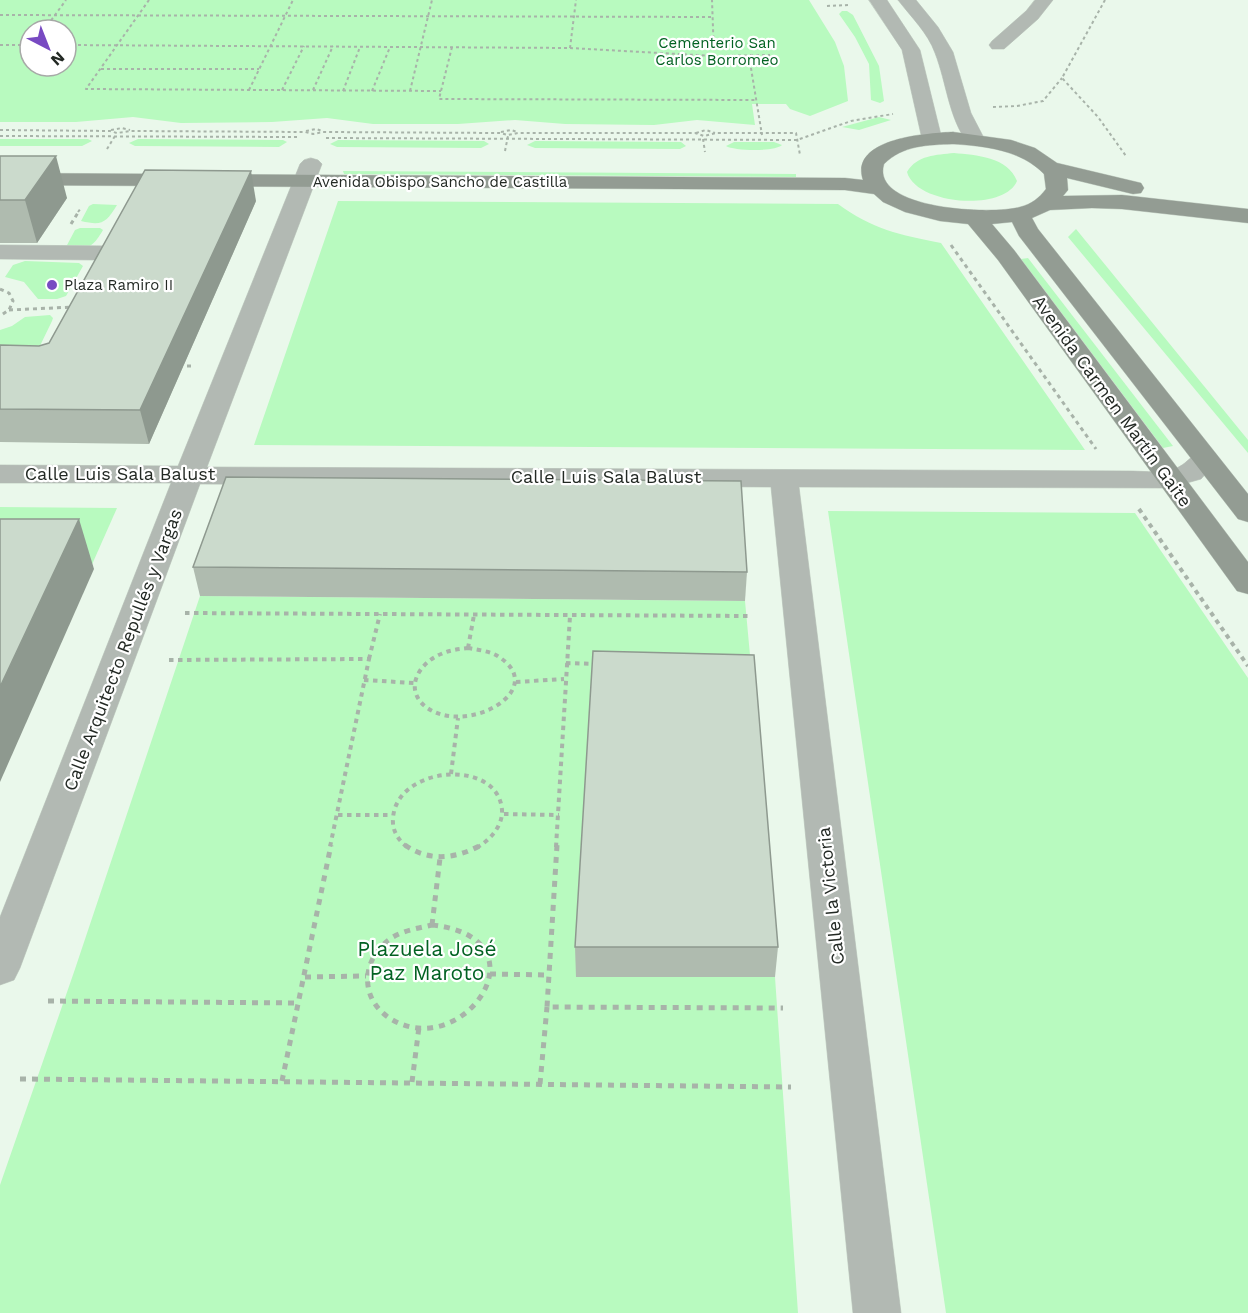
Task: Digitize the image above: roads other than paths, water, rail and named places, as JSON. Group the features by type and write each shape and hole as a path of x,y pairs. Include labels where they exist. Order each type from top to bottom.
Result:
{"main road":[{"path":"1051,168 1057,178 1058,187 1054,196 1044,204 1019,214 975,218 918,209 895,200 880,188 872,176 873,164 894,147 932,139 975,140 1012,147 1028,153 1051,168 1123,186 1248,200"},
{"name":"Avenida Obispo Sancho de Castilla","path":"0,163 835,184 880,188"},
{"name":"Avenida Obispo Sancho de Castilla","path":"0,179 873,164"},
{"path":"1044,204 1122,202 1248,216"},
{"name":"Avenida Carmen Martín Gaite","path":"1019,214 1027,231 1248,513"},
{"name":"Avenida Carmen Martín Gaite","path":"975,218 1006,255 1248,584"}],"street":[{"path":"878,0 911,50 932,139"},
{"path":"907,0 932,31 944,52 961,113 975,140"},
{"path":"998,45 1032,15 1044,0"},
{"name":"Calle Arquitecto Repullés y Vargas","path":"0,968 308,172"},
{"path":"0,252 112,253 83,306"},
{"name":"Calle Luis Sala Balust","path":"0,474 190,473 1169,479 1191,473 1205,459"},
{"name":"Calle la Victoria","path":"784,478 877,1313"}],"place":[{"name":"Plaza Ramiro II","path":"52,285"}],"park label":[{"name":"Cementerio San Carlos Borromeo","path":"717,52"},
{"name":"Plazuela José Paz Maroto","path":"427,961"}]}
